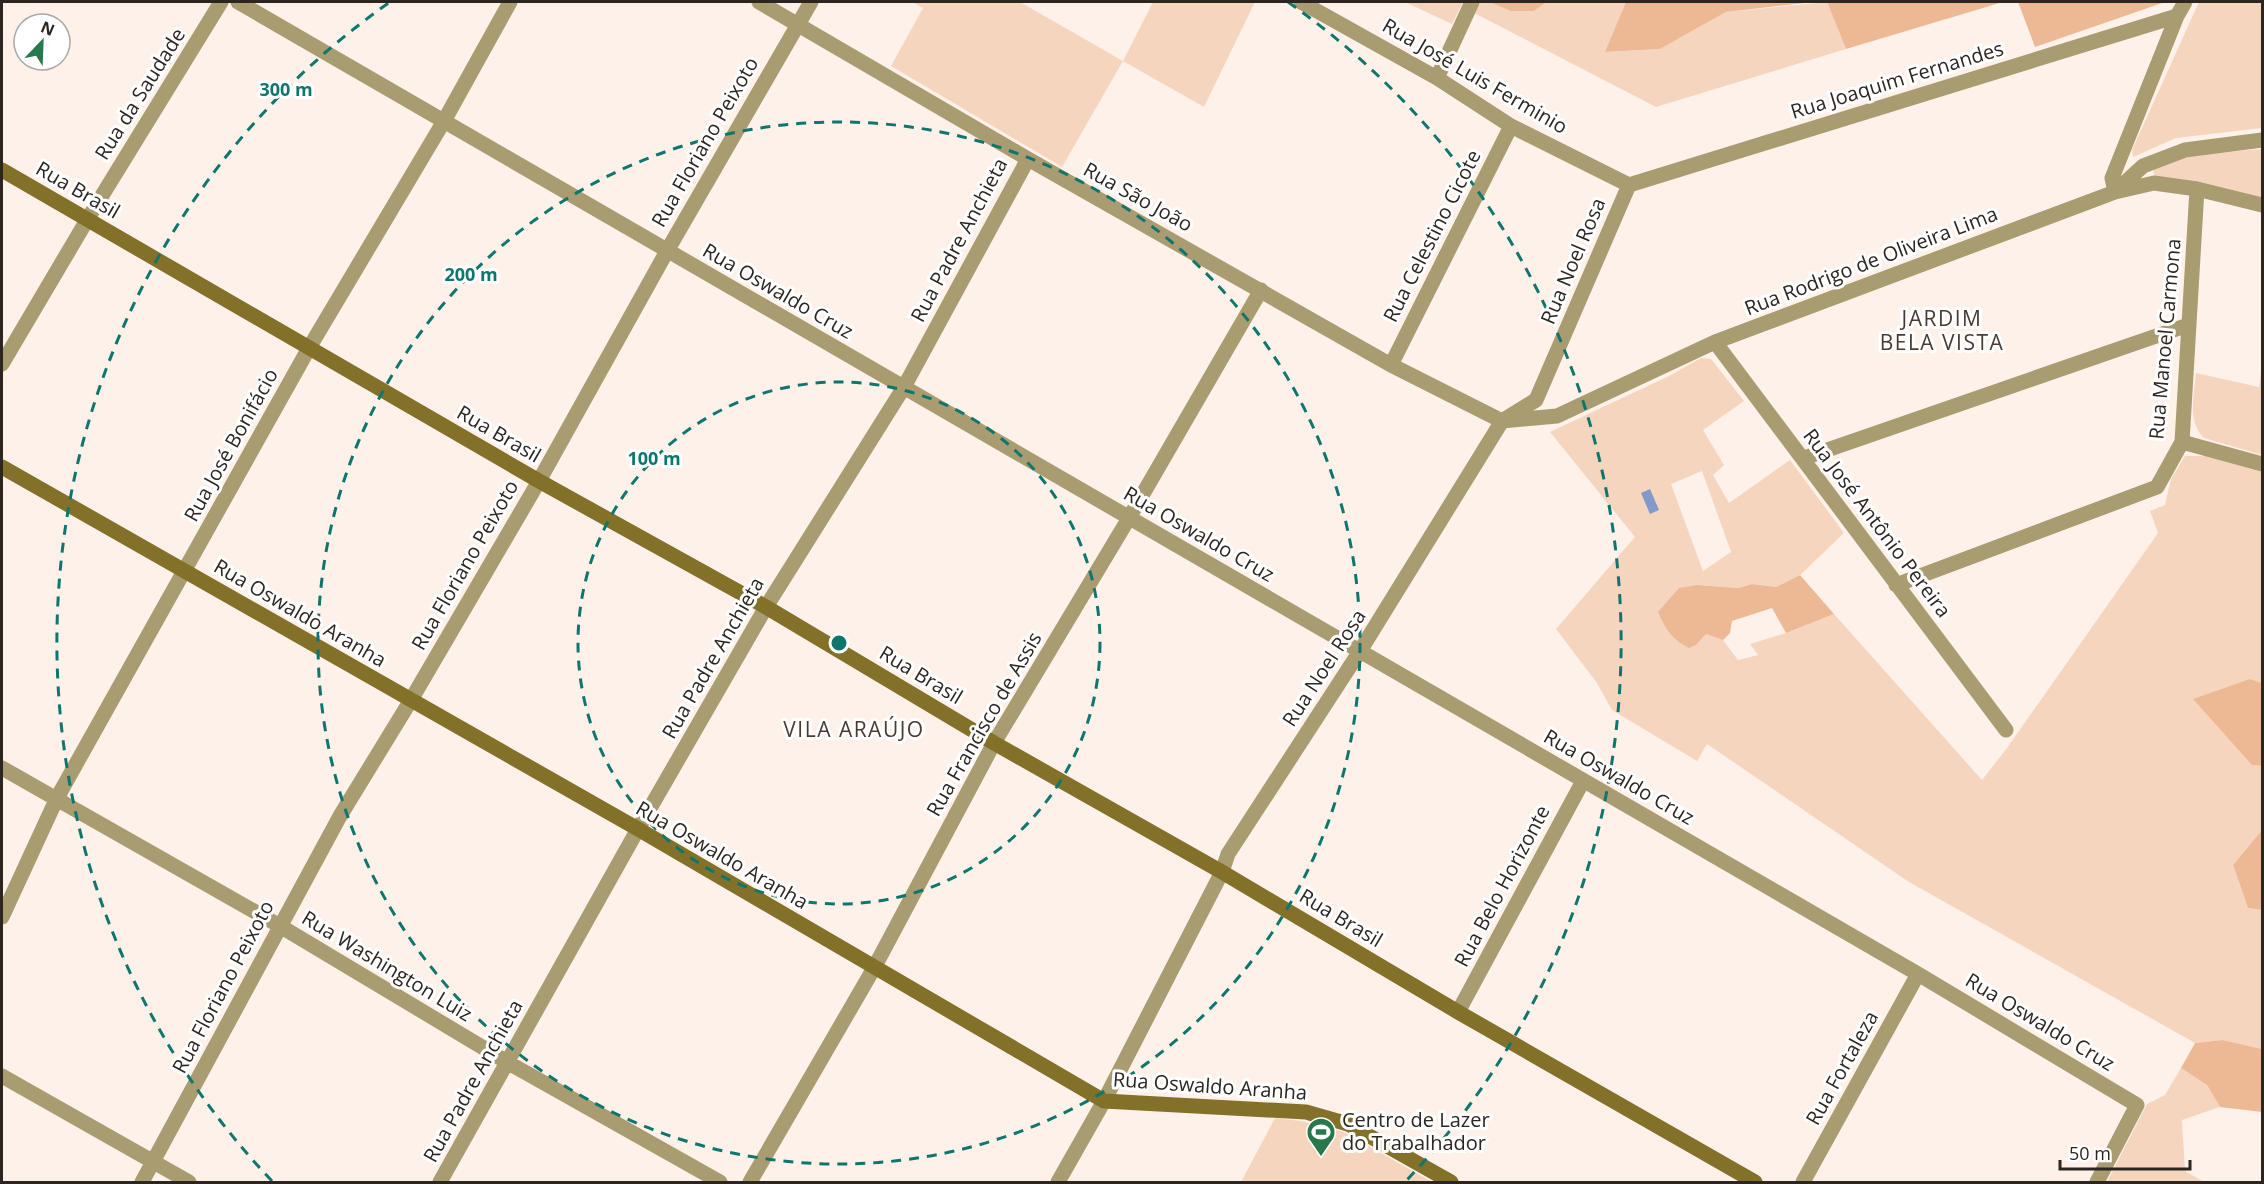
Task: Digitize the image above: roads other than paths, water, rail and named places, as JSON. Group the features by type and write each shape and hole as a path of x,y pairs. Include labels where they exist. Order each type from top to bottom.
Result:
{"street":[{"name":"Rua da Saudade","path":"2,364 87,220 221,2"},
{"name":"Rua Oswaldo Cruz","path":"238,2 1918,975 2137,1105 2097,1182"},
{"name":"Rua José Bonifácio","path":"2,931 4,914 57,798 309,348 444,121 510,2"},
{"name":"Rua São João","path":"759,2 1028,159 1391,365 1502,421"},
{"name":"Rua Floriano Peixoto","path":"142,1182 340,816 539,481 667,251 796,24 811,2"},
{"name":"Rua José Luis Ferminio","path":"1301,2 1437,78 1511,126 1629,185"},
{"path":"1437,78 1472,2"},
{"path":"2115,192 2112,178 2177,16 2185,2"},
{"name":"Rua Joaquim Fernandes","path":"1629,185 2177,16"},
{"name":"Rua Celestino Cicote","path":"1391,365 1511,126"},
{"path":"2115,192 2143,166 2185,150 2262,140"},
{"name":"Rua Padre Anchieta","path":"440,1182 638,829 766,607 904,387 1028,159"},
{"name":"Rua Brasil","path":"2,170 539,481 766,607 994,743 1222,872 1458,1012 1755,1182"},
{"name":"Rua Rodrigo de Oliveira Lima","path":"1502,421 1557,416 1715,342 2115,192 2154,183 2197,189 2262,205"},
{"name":"Rua Noel Rosa","path":"1058,1182 1104,1101 1222,872 1228,854 1360,651 1502,421 1536,400 1629,185"},
{"name":"Rua Manoel Carmona","path":"1896,585 2157,487 2181,442 2197,189"},
{"name":"Rua Francisco de Assis","path":"750,1182 874,968 994,743 1129,518 1261,290"},
{"path":"1804,458 2188,325"},
{"name":"Rua José Antônio Pereira","path":"1715,342 2006,730"},
{"path":"2181,442 2262,464"},
{"name":"Rua Oswaldo Aranha","path":"2,467 638,829 1104,1101 1306,1112 1348,1124 1451,1182"},
{"name":"Rua Washington Luiz","path":"2,768 280,926 507,1062 720,1182"},
{"name":"Rua Belo Horizonte","path":"1458,1012 1583,781"},
{"name":"Rua Fortaleza","path":"1803,1182 1918,975"},
{"path":"2,1077 189,1182"}],"water":[{"path":"1650,489 1659,510 1650,514 1641,493"}],"place":[{"name":"Centro de Lazer do Trabalhador","path":"1321,1158"}],"district":[{"name":"JARDIM BELA VISTA","path":"1942,331"},
{"name":"VILA ARAÚJO","path":"854,730"}]}
